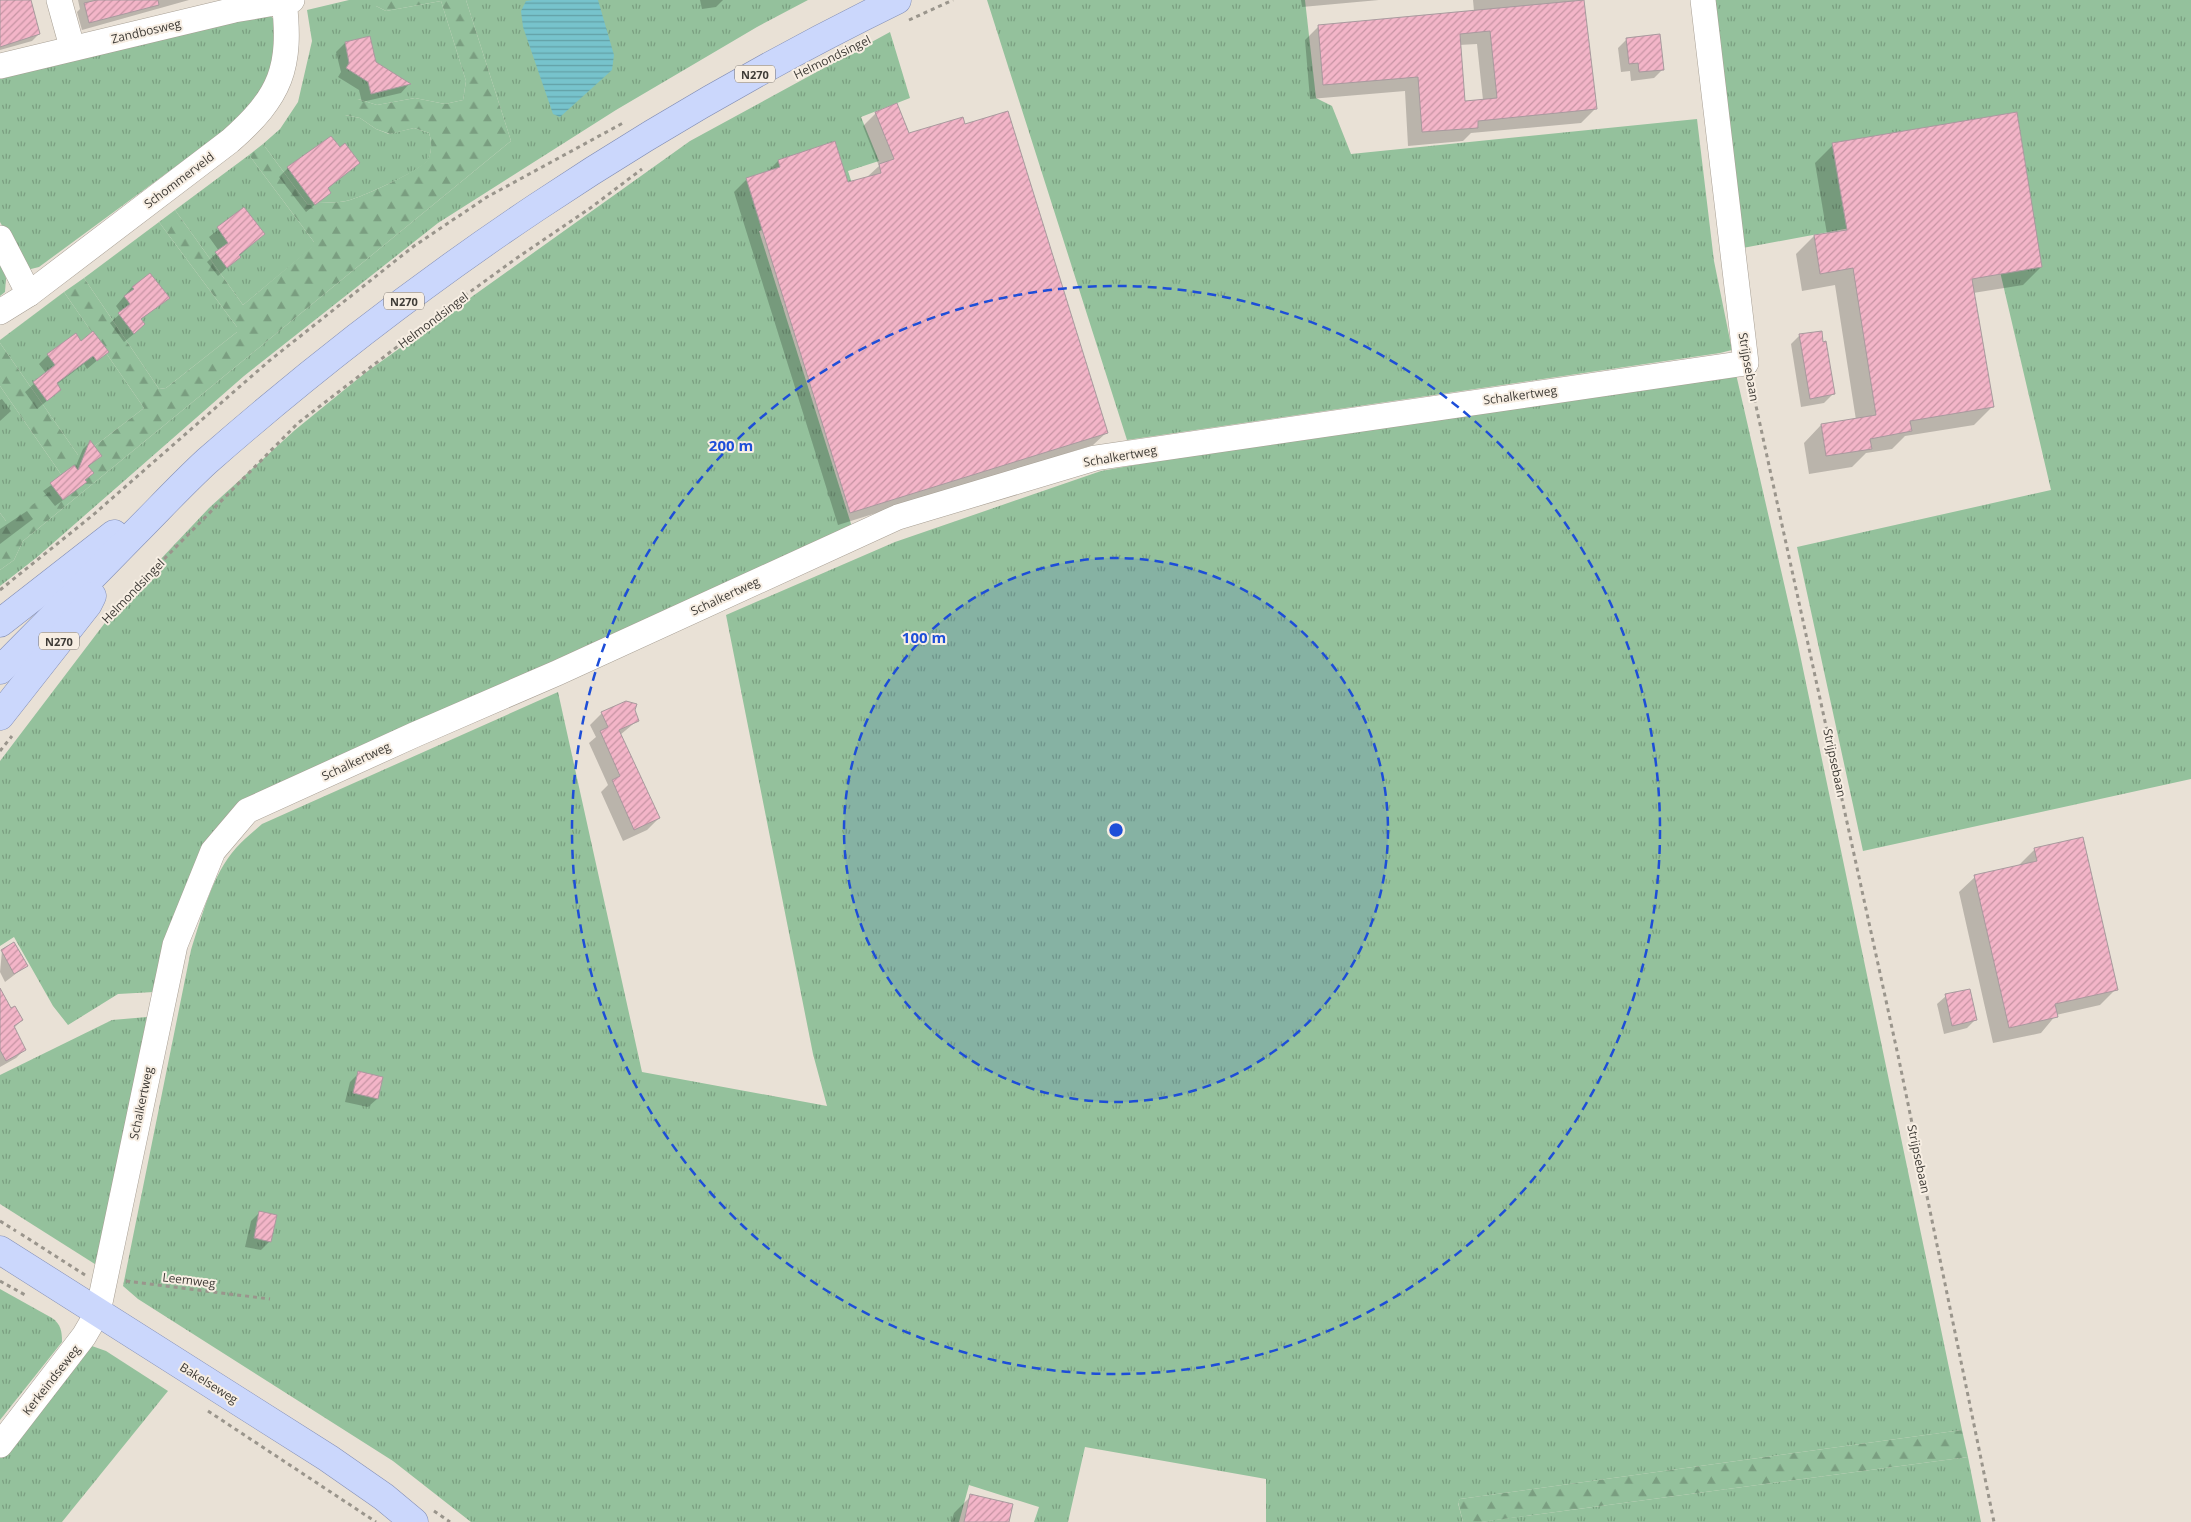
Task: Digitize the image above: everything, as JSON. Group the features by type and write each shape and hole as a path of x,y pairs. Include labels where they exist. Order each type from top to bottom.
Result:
{"main road":[{"name":"Helmondsingel","path":"0,670 204,464 284,395 423,286 523,214 617,153 721,92 899,12"},
{"name":"N270","path":"0,623 204,464"},
{"name":"N270","path":"9,722 88,604 108,562"},
{"name":"Bakelseweg","path":"0,1250 328,1458 384,1497 414,1522"}],"street":[{"path":"59,0 72,48"},
{"name":"Zandbosweg","path":"0,66 233,5 287,0"},
{"name":"Schommerveld","path":"0,312 29,294 251,123 273,95 280,81 287,36 287,0"},
{"name":"Strijpsebaan","path":"1703,0 1746,363"},
{"path":"0,238 29,294"},
{"name":"Schalkertweg","path":"98,1312 152,1044 175,945 213,851 247,811 908,514 1095,458 1746,363"},
{"name":"Kerkeindseweg","path":"0,1445 84,1336 98,1312"}],"path":[{"path":"899,12 953,0"},
{"name":"Helmondsingel","path":"103,621 298,423 441,313 589,209 646,166"},
{"name":"Strijpsebaan","path":"1746,363 1899,1060 1994,1522"},
{"path":"0,751 9,722"},
{"name":"Leemweg","path":"105,1279 270,1299"},
{"name":"Bakelseweg","path":"207,1410 376,1522"}],"green space":[{"path":"349,0 376,0 376,6 386,11 441,1 466,81 463,100 445,104 415,98 377,105 358,99 345,115 360,118 376,129 389,134 414,128 429,133 431,146 428,160 404,176 357,198 308,205 263,144 280,129 298,102 312,41 307,10"},
{"path":"376,0 466,0 511,141 23,541 14,560 0,570 0,513 6,521 11,521 65,480 0,386 0,343 78,455 83,455 144,408 64,292 84,278 159,389 166,388 237,332 237,327 159,222 175,210 243,305 313,246 314,242 249,155 263,144 308,205 357,198 404,176 424,164 428,159 431,146 429,133 414,128 390,134 376,129 360,118 345,115 342,111 341,102 358,99 377,105 415,98 445,104 463,100 466,81 441,1 386,11 376,6"},
{"path":"466,0 808,0 757,27 616,110 438,223 244,376 36,558 0,586 0,570 14,560 23,541 511,141"},
{"path":"987,0 1305,0 1316,98 1332,106 1351,154 1697,119 1714,261 1732,350 1127,440"},
{"path":"1705,0 2191,0 2191,779 1863,851 1797,547 2051,490 1984,203 1732,250"},
{"path":"267,12 280,26 272,71 255,101 228,128 39,267 27,270 0,222 0,79 51,64"},
{"path":"890,32 910,98 861,117 879,161 848,171 858,202 759,231 852,527 227,817 204,843 154,992 118,994 68,1025 53,1006 14,937 0,946 0,761 123,599 209,508 295,430 365,373 690,141"},
{"path":"249,155 314,242 314,246 243,305 175,210"},
{"path":"159,222 237,327 237,332 166,388 159,389 84,278"},
{"path":"0,262 6,278 5,292 0,296"},
{"path":"64,292 144,408 83,455 78,455 0,343 0,340"},
{"path":"1736,374 1797,640 1962,1430 1460,1499 1458,1503 1463,1522 1266,1522 1266,1479 1085,1447 1068,1522 1034,1522 1039,1507 969,1485 959,1522 471,1522 393,1461 138,1299 123,1286 191,950 209,896 220,871 236,848 262,824 558,692 642,1072 827,1106 813,1054 726,615 895,542 1101,471 1185,456"},
{"path":"0,386 65,480 11,522 6,521 0,513"},
{"path":"147,1017 98,1266 0,1204 0,1075 112,1020"},
{"path":"0,1289 55,1320 60,1328 62,1342 0,1420"},
{"path":"89,1345 106,1351 168,1391 62,1522 0,1522 0,1456"},
{"path":"1962,1430 1968,1457 1481,1522 1463,1522 1458,1502 1460,1499"},
{"path":"1968,1457 1981,1522 1480,1522"}],"water":[{"path":"598,0 614,55 612,70 560,117 553,114 523,27 521,11 526,1"}],"building":[{"path":"0,0 31,0 40,34 0,47"},
{"path":"97,0 158,0 159,5 89,23 84,3"},
{"path":"1584,0 1597,109 1478,121 1478,128 1422,132 1418,77 1323,85 1318,25","holes":["1490,31 1497,98 1465,101 1460,34"]},
{"path":"1660,34 1664,70 1639,72 1638,63 1629,64 1626,38"},
{"path":"370,36 376,62 411,84 371,94 368,82 346,68 349,63 345,42"},
{"path":"897,103 909,133 963,117 965,124 1008,111 1108,433 850,513 746,178 780,167 778,160 835,141 848,182 881,173 879,164 894,159 875,112"},
{"path":"2017,112 2042,267 1972,279 1994,407 1910,421 1912,431 1870,439 1872,449 1826,456 1821,424 1876,415 1853,268 1820,274 1814,235 1847,230 1832,143"},
{"path":"331,136 340,147 345,143 360,163 328,188 331,193 315,205 287,167"},
{"path":"244,207 265,234 239,255 241,257 227,268 215,252 228,243 217,227"},
{"path":"150,273 170,298 141,319 145,324 134,334 118,313 130,304 124,296"},
{"path":"93,331 109,352 97,361 93,356 57,383 61,390 47,401 33,382 55,365 47,354 76,333 81,341"},
{"path":"1822,331 1823,342 1826,341 1835,394 1810,399 1799,334"},
{"path":"90,440 102,456 88,466 94,473 85,480 87,482 63,500 50,483 74,465 78,470"},
{"path":"626,701 637,704 635,710 639,721 619,730 660,818 634,830 612,780 620,776 600,731 608,727 601,712"},
{"path":"2083,837 2118,990 2055,1004 2058,1017 2009,1028 1974,875 2037,861 2034,848"},
{"path":"14,942 28,966 14,974 1,950"},
{"path":"0,988 11,1008 15,1006 23,1020 14,1026 26,1050 6,1061 0,1050"},
{"path":"1970,989 1977,1020 1952,1026 1945,994"},
{"path":"358,1071 383,1077 378,1099 353,1093"},
{"path":"259,1211 277,1215 271,1242 254,1238"},
{"path":"970,1494 1013,1504 1009,1522 964,1522"}]}
